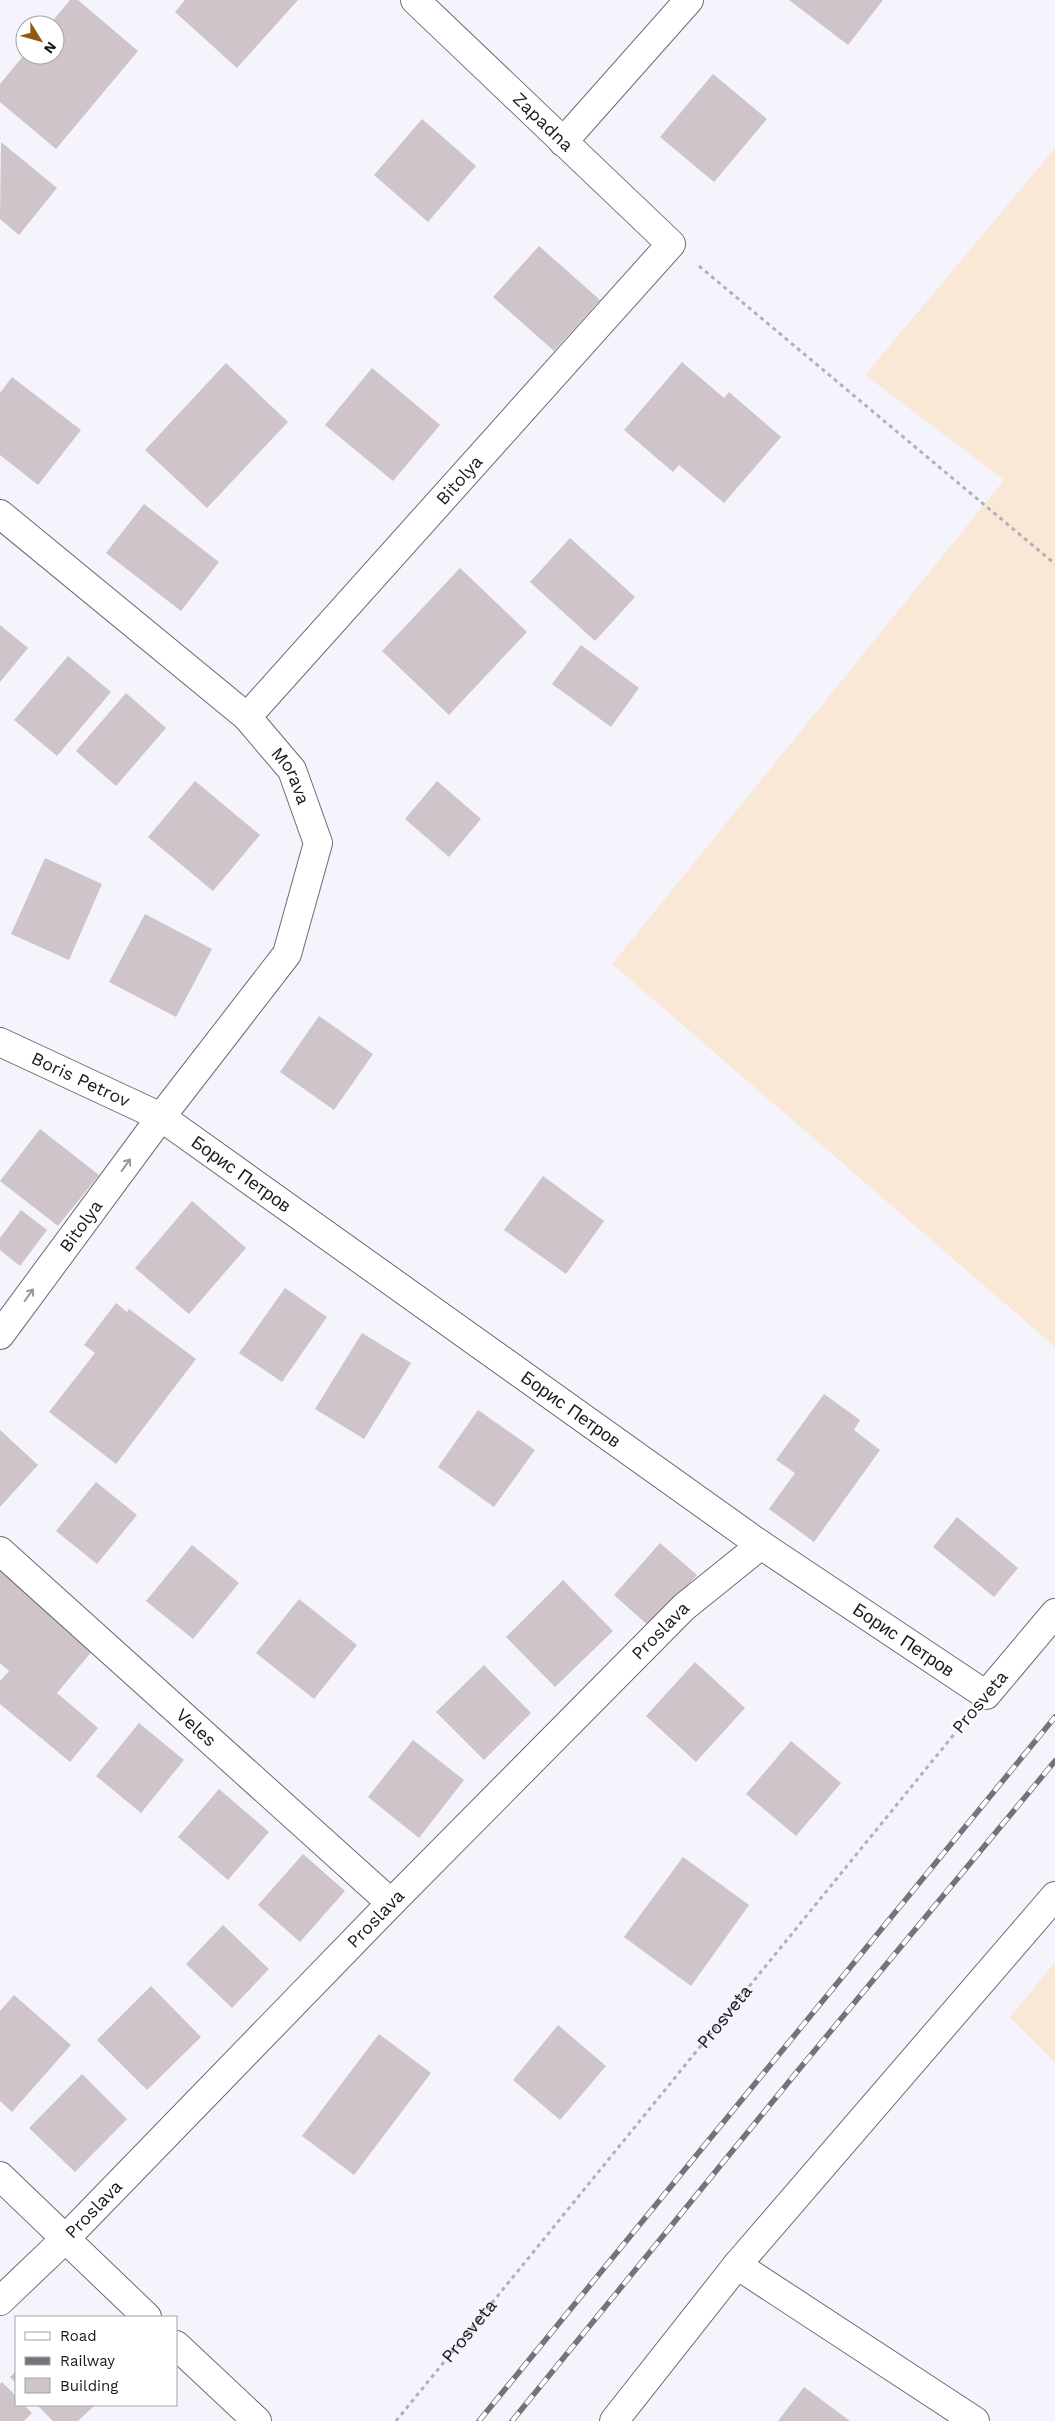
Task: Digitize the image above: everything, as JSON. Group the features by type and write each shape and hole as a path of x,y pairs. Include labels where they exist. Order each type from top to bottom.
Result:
{"street":[{"name":"Zapadna","path":"416,0 671,244"},
{"path":"563,142 690,0"},
{"name":"Bitolya","path":"247,717 671,244"},
{"name":"Morava","path":"0,514 247,717 292,770 318,843 287,954 161,1116"},
{"name":"Boris Petrov","path":"0,1042 161,1116"},
{"name":"Bitolya","path":"0,1334 161,1116"},
{"name":"Борис Петров","path":"161,1116 761,1545 986,1694"},
{"name":"Proslava","path":"0,2301 64,2240 391,1903 684,1607 761,1545"},
{"name":"Veles","path":"0,1552 391,1903"},
{"name":"Prosveta","path":"986,1694 1055,1613"},
{"path":"614,2421 737,2265 1055,1896"},
{"path":"0,2176 64,2240 146,2316"},
{"path":"737,2265 975,2421"},
{"path":"178,2347 257,2421"}],"path":[{"path":"671,244 1055,564"},
{"name":"Prosveta","path":"396,2421 986,1694"}],"shaded area":[{"path":"1055,148 1055,1347 612,964 1004,480 865,375"},
{"path":"1055,1962 1055,2062 1010,2017"}],"building":[{"path":"70,0 78,0 138,51 56,149 0,102 0,84 16,65 65,65 65,15 57,15"},
{"path":"185,0 298,0 237,68 175,12"},
{"path":"789,0 883,0 848,45"},
{"path":"713,74 767,119 714,182 660,137"},
{"path":"422,119 476,166 428,222 374,175"},
{"path":"1,142 57,188 19,235 0,219"},
{"path":"539,246 600,300 554,351 493,297"},
{"path":"682,362 724,398 729,392 781,437 724,503 679,465 673,472 624,430"},
{"path":"226,363 288,422 207,508 145,450"},
{"path":"372,368 440,425 393,481 325,425"},
{"path":"12,377 81,430 38,485 0,455 0,393"},
{"path":"144,504 219,562 181,611 106,553"},
{"path":"570,538 635,597 595,641 530,582"},
{"path":"460,568 527,632 449,715 382,651"},
{"path":"0,625 28,648 0,682"},
{"path":"581,645 639,688 611,727 552,684"},
{"path":"68,656 111,692 57,756 14,720"},
{"path":"126,693 166,728 116,786 76,751"},
{"path":"195,781 260,835 213,891 148,837"},
{"path":"437,781 481,819 449,857 405,819"},
{"path":"45,858 102,884 69,960 11,934"},
{"path":"145,914 212,949 176,1017 109,982"},
{"path":"319,1016 373,1054 334,1110 280,1072"},
{"path":"40,1129 99,1175 58,1226 0,1181"},
{"path":"543,1176 604,1221 566,1274 504,1230"},
{"path":"192,1201 246,1248 189,1314 135,1268"},
{"path":"21,1210 47,1230 20,1266 0,1250 0,1238"},
{"path":"285,1288 327,1317 282,1382 239,1353"},
{"path":"116,1303 127,1312 129,1309 196,1359 116,1464 49,1412 95,1353 84,1345"},
{"path":"362,1333 411,1363 364,1439 315,1409"},
{"path":"824,1394 860,1420 854,1430 880,1450 814,1542 769,1509 795,1473 776,1460"},
{"path":"478,1410 535,1450 494,1507 438,1467"},
{"path":"0,1430 38,1465 0,1507"},
{"path":"96,1482 137,1515 97,1564 56,1531"},
{"path":"957,1517 1018,1568 994,1597 933,1547"},
{"path":"660,1543 697,1575 650,1627 614,1595"},
{"path":"192,1545 239,1583 193,1639 146,1601"},
{"path":"0,1571 93,1650 57,1693 98,1728 70,1762 0,1704 0,1681 9,1671 0,1663"},
{"path":"563,1580 613,1631 555,1687 506,1637"},
{"path":"299,1599 357,1645 314,1699 256,1653"},
{"path":"695,1662 745,1708 696,1762 646,1716"},
{"path":"484,1665 531,1713 484,1760 436,1712"},
{"path":"139,1723 184,1760 141,1813 96,1776"},
{"path":"413,1740 464,1780 419,1838 368,1797"},
{"path":"791,1741 841,1783 796,1836 746,1794"},
{"path":"219,1789 269,1832 228,1880 178,1837"},
{"path":"303,1854 345,1891 300,1942 258,1905"},
{"path":"683,1857 749,1905 691,1986 624,1937"},
{"path":"223,1925 269,1969 232,2008 186,1964"},
{"path":"151,1986 201,2037 147,2090 97,2040"},
{"path":"14,1995 71,2045 12,2112 0,2101 0,2011"},
{"path":"558,2025 606,2066 560,2120 513,2080"},
{"path":"379,2034 431,2073 354,2175 302,2136"},
{"path":"82,2074 127,2119 75,2172 29,2128"},
{"path":"15,2372 15,2382 10,2377"},
{"path":"2,2382 15,2395 15,2406 25,2406 32,2413 24,2421 0,2421 0,2384"},
{"path":"804,2387 850,2421 778,2421"},
{"path":"38,2406 94,2406 78,2421 53,2421"}],"railway":[{"path":"479,2421 1055,1717"},
{"path":"512,2421 796,2073 1055,1761"}]}
